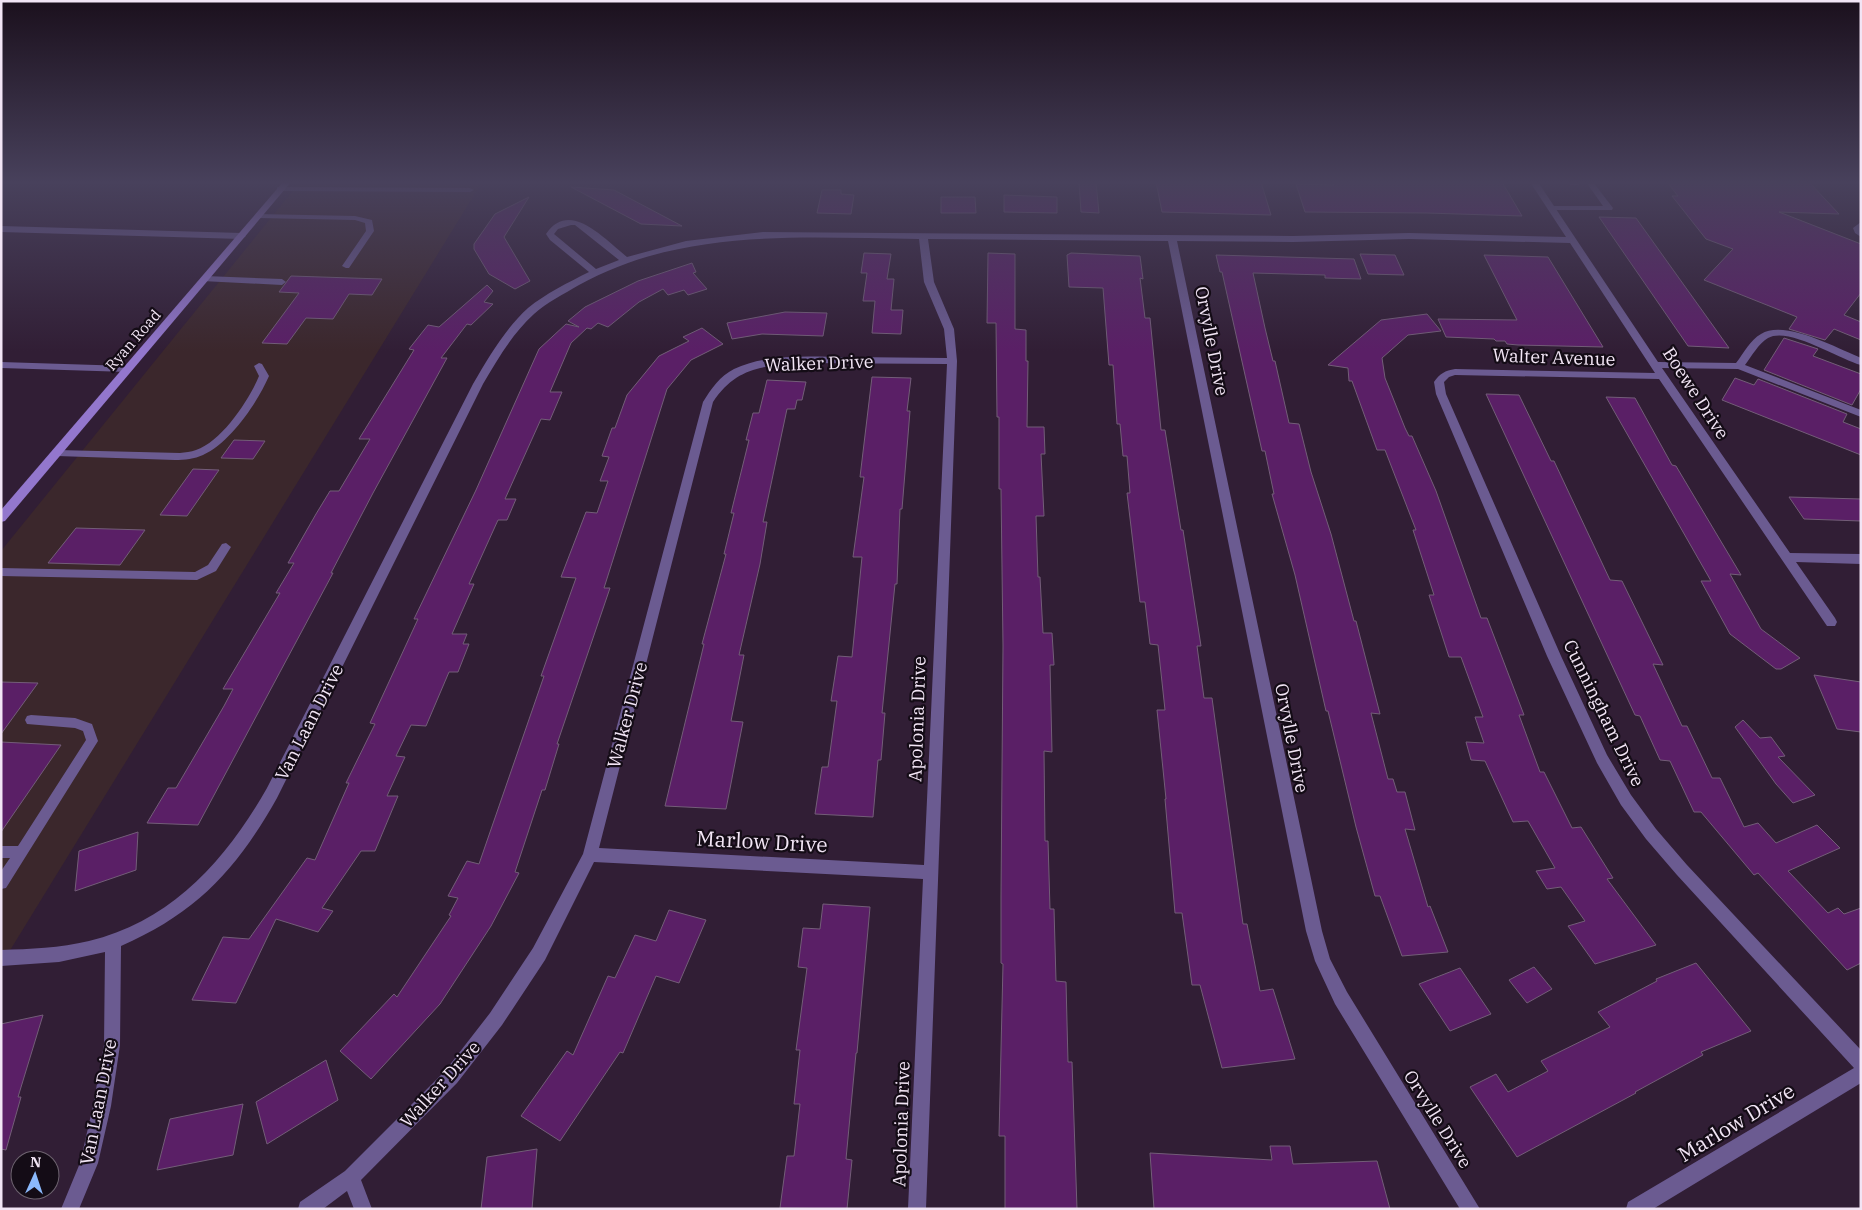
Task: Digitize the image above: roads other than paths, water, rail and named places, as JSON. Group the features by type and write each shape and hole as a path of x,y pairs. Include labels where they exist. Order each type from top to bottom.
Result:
{"main road":[{"name":"Ryan Road","path":"1,518 240,238"}],"street":[{"path":"555,238 594,272"},
{"path":"598,238 625,260"},
{"name":"Van Laan Drive","path":"70,1209 88,1163 102,1106 112,1045 114,941 183,902 218,872 239,846 272,794 478,384 498,350 530,312 594,272 662,248 713,238"},
{"name":"Apolonia Drive","path":"917,1209 952,361 949,330 928,282 922,238"},
{"name":"Orvylle Drive","path":"1172,238 1314,931 1323,961 1341,998 1471,1209"},
{"name":"Van Laan Drive","path":"1229,238 1314,238"},
{"name":"Van Laan Drive","path":"1511,238 1574,240"},
{"name":"Boewe Drive","path":"1574,240 1663,376 1831,622"},
{"path":"1739,366 1762,338 1768,334 1776,333 1797,337 1861,362"},
{"name":"Walker Drive","path":"351,1177 451,1077 496,1019 539,954 590,855 708,402 716,387 737,371 758,364 802,360 952,361"},
{"path":"1,365 128,369"},
{"path":"1657,365 1739,366 1861,414"},
{"name":"Walter Avenue","path":"1445,375 1455,372 1485,371 1663,376"},
{"name":"Cunningham Drive","path":"1445,375 1438,382 1441,394 1554,656 1602,759 1621,792 1650,834 1861,1063"},
{"path":"1785,557 1861,559"},
{"name":"Marlow Drive","path":"590,855 931,872"},
{"path":"1,958 84,950 114,941"},
{"name":"Marlow Drive","path":"1635,1209 1861,1073"},
{"path":"307,1209 351,1177 363,1209"}],"lane":[{"path":"346,266 365,238"},
{"path":"205,279 282,282"},
{"path":"57,453 180,456 198,454 214,443 240,415 260,388 264,376 259,366"},
{"path":"1,572 197,576 212,568 226,547"},
{"path":"1,883 92,740 88,728 75,723 31,720"},
{"path":"1,852 22,852"}]}
